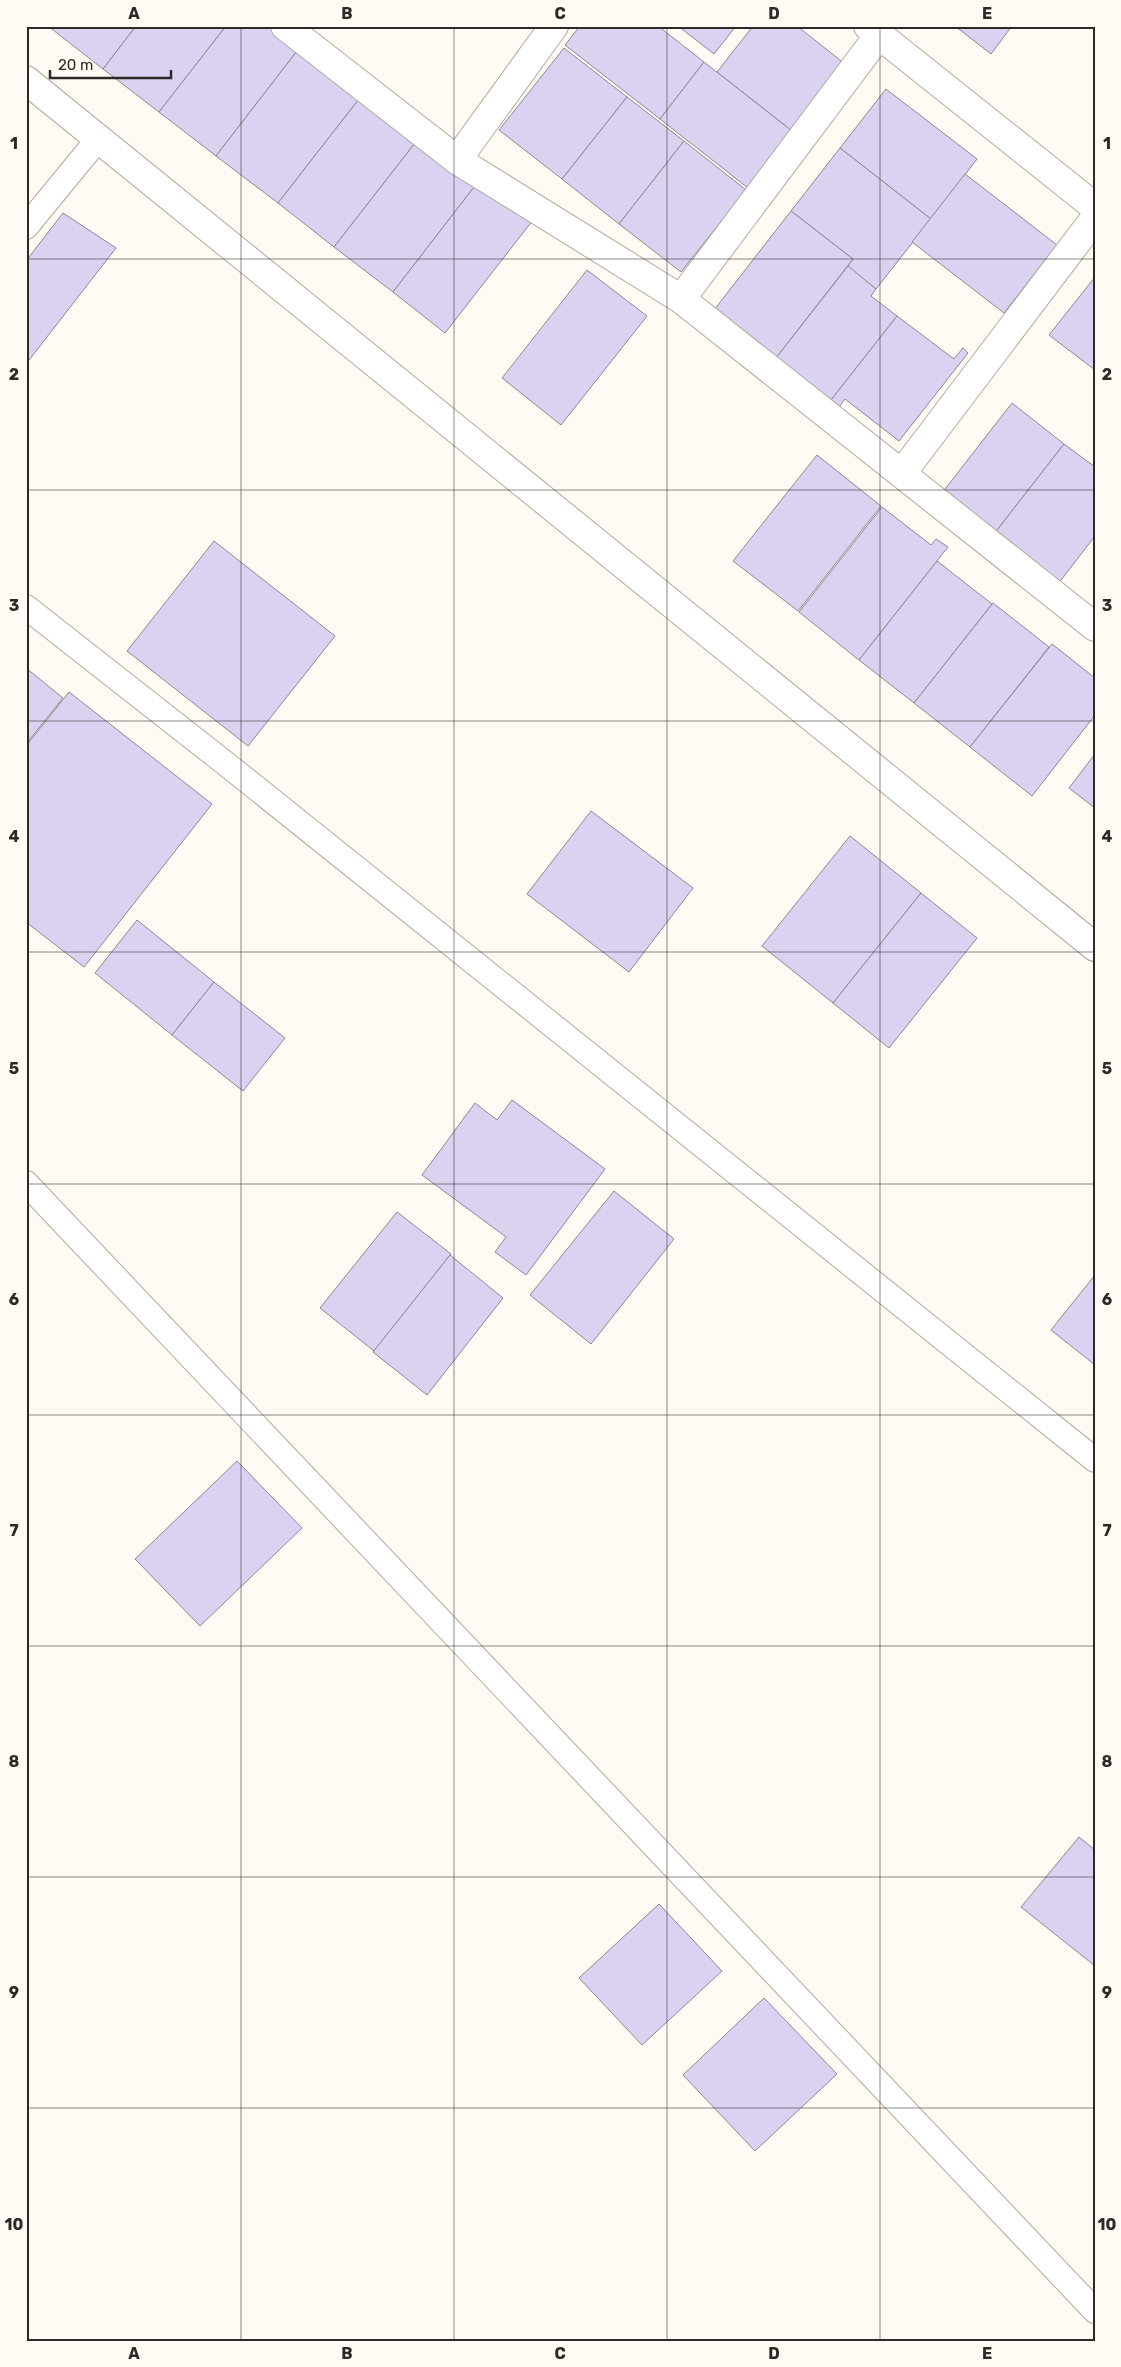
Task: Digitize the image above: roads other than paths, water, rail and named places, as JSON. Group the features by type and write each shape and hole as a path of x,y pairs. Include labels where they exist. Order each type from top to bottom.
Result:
{"street":[{"path":"285,26 457,160 681,299 1095,626"},
{"path":"457,160 554,26"},
{"path":"681,299 874,31 1095,207"},
{"path":"26,80 1095,947"},
{"path":"902,473 1095,218"}],"lane":[{"path":"26,227 99,138"},
{"path":"26,607 230,767 1095,1460"},
{"path":"26,1183 1095,2311"}]}
